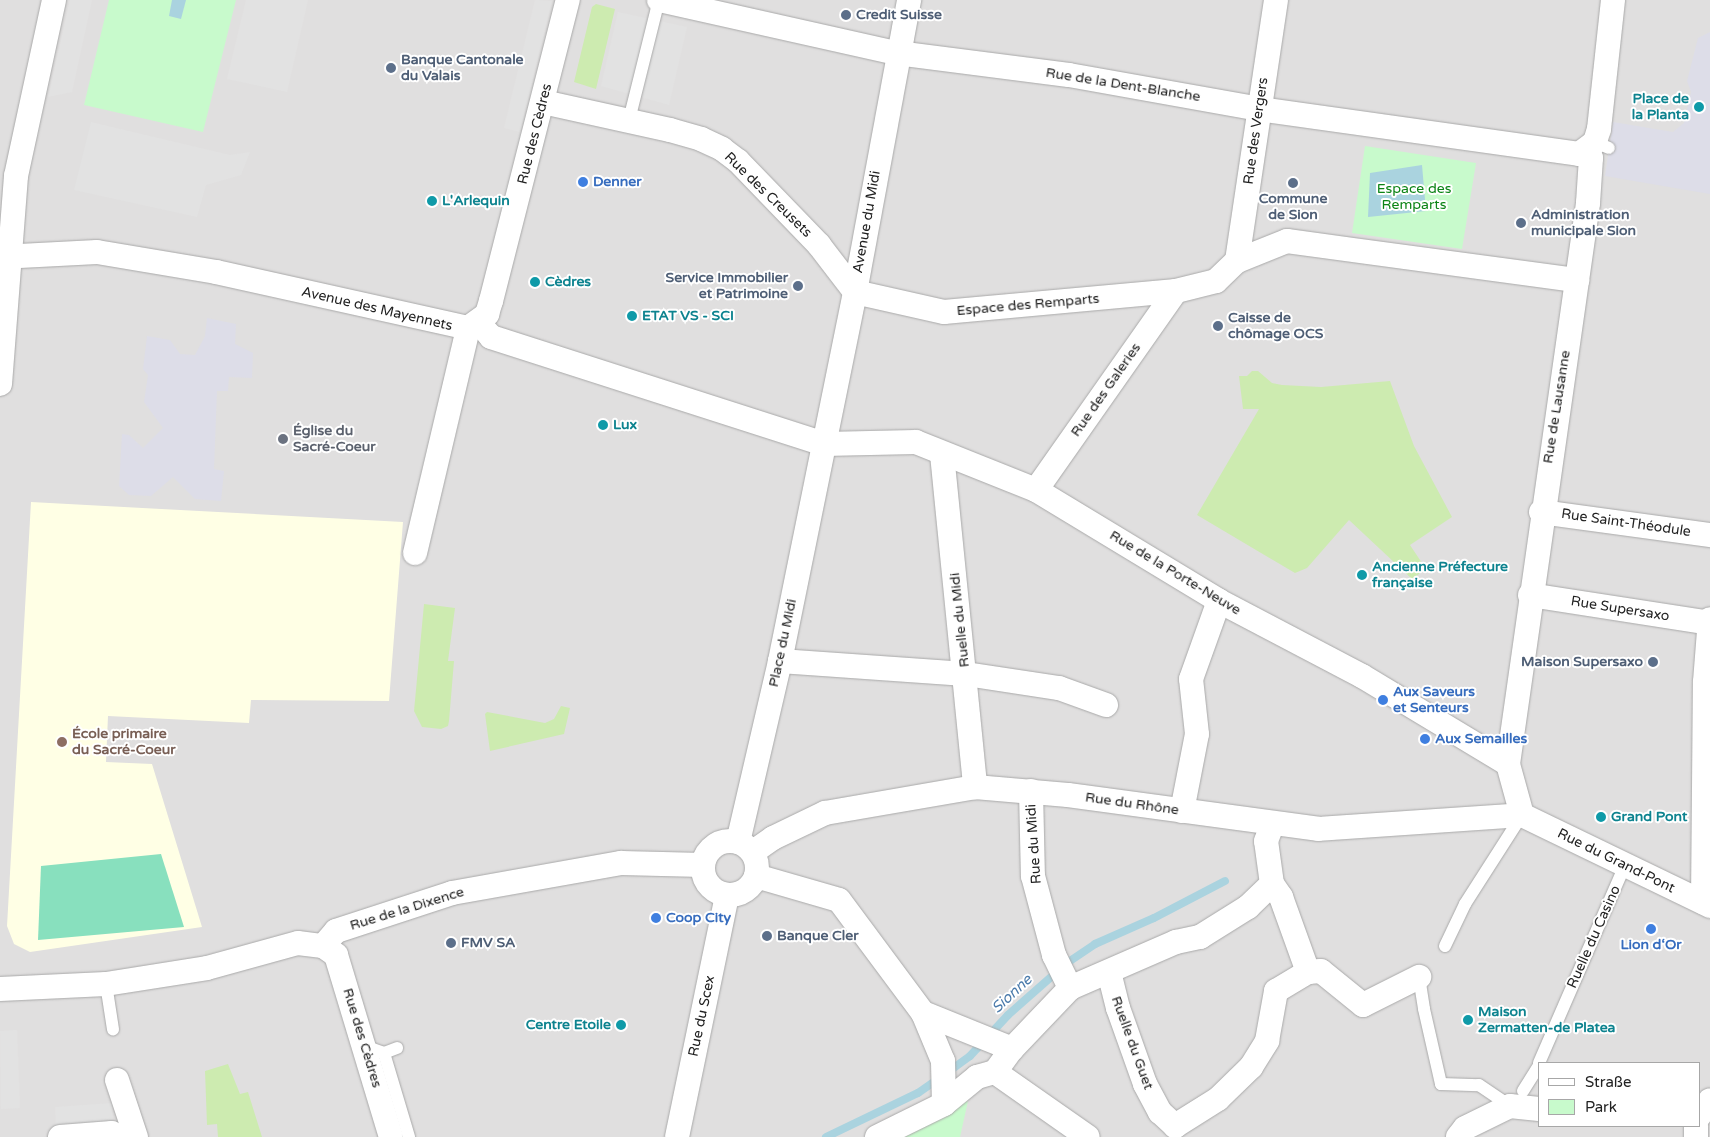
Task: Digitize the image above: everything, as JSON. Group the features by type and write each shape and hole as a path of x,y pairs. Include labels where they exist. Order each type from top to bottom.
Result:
{"street":[{"path":"0,384 4,256 16,176 54,0"},
{"name":"Rue des Cèdres","path":"415,553 473,325 487,314 491,301 568,0"},
{"name":"Rue de la Dent-Blanche","path":"659,0 897,53 1069,75 1259,109 1562,153 1598,156"},
{"name":"Avenue du Midi","path":"824,444 856,288 897,53 909,0"},
{"name":"Rue des Vergers","path":"1237,261 1276,0"},
{"name":"Rue de Lausanne","path":"1522,816 1508,764 1541,512 1598,156 1613,0"},
{"name":"Rue des Creusets","path":"543,102 629,120 701,139 738,161 819,245 856,288"},
{"name":"Espace des Remparts","path":"856,288 944,312 1176,291 1216,281 1237,261 1287,241 1577,280"},
{"name":"Avenue des Mayennets","path":"4,256 97,252 216,272 473,325 491,337 824,444"},
{"name":"Rue des Galeries","path":"1036,490 1176,291"},
{"name":"Rue de la Porte-Neuve","path":"824,444 916,442 1036,490 1219,601 1362,676 1508,764"},
{"name":"Place du Midi","path":"745,847 824,444"},
{"name":"Ruelle du Midi","path":"942,454 966,674 974,786"},
{"name":"Rue Saint-Théodule","path":"1541,512 1710,536"},
{"name":"Rue Supersaxo","path":"1530,595 1710,623"},
{"path":"1182,811 1197,734 1191,679 1219,601"},
{"path":"1706,904 1705,682 1710,619"},
{"path":"780,661 966,674 1059,688 1106,705"},
{"name":"Rue du Rhône","path":"745,847 773,838 824,813 974,786 1031,791 1318,829 1522,816"},
{"name":"Rue du Midi","path":"1031,791 1033,876 1054,955 1070,988"},
{"name":"Rue du Grand-Pont","path":"1522,816 1706,904"},
{"path":"1273,823 1266,841 1272,884 1281,898 1308,972"},
{"path":"715,845 745,847 756,876 746,890 727,895 713,889 707,882 703,865 715,845"},
{"name":"Rue de la Dixence","path":"323,946 336,931 398,909 472,889 621,863 703,865"},
{"path":"756,876 839,900 923,1013 943,1061 944,1104"},
{"path":"877,1137 944,1104 976,1076 996,1072 1012,1049 1070,988 1176,942 1190,940 1248,907 1272,884"},
{"name":"Rue du Scex","path":"677,1137 727,895"},
{"path":"0,989 106,984 207,968 298,943 323,946"},
{"name":"Rue des Cèdres","path":"323,946 336,955 374,1050 391,1137"},
{"path":"1167,1125 1218,1099 1251,1067 1267,1041 1276,992 1308,972 1321,971 1363,1005 1421,975"},
{"name":"Ruelle du Guet","path":"1109,972 1130,1042 1167,1125"},
{"path":"923,1013 1012,1049"},
{"path":"996,1072 1088,1137"},
{"path":"60,1137 125,1134 117,1080"},
{"path":"1700,1115 1710,1100"},
{"path":"1458,1137 1465,1128 1522,1102"}],"lane":[{"path":"629,120 659,0"},
{"path":"711,0 728,4"},
{"path":"1445,946 1465,904 1522,816"},
{"name":"Ruelle du Casino","path":"1540,1062 1625,865"},
{"path":"1421,975 1441,1084 1479,1085 1522,1102"},
{"path":"106,984 113,1029"},
{"path":"397,1048 374,1050 409,1137"},
{"name":"Ruelle du Casino","path":"1522,1102 1538,1066"}],"shaded area":[{"path":"0,0 1710,0 1710,1137 0,1137"},
{"path":"70,0 92,0 72,92 48,97"},
{"path":"246,0 308,0 287,92 227,79"},
{"path":"535,0 552,1 520,132 504,128"},
{"path":"618,12 687,27 669,105 601,86"},
{"name":"Place de la Planta","path":"1710,32 1710,194 1605,176 1613,122 1673,132 1684,123 1691,92 1687,81 1698,38"},
{"path":"91,122 230,155 250,152 241,175 206,185 197,217 74,190"},
{"path":"207,318 236,324 235,344 253,353 252,378 229,377 228,391 217,391 214,469 224,471 221,501 195,499 173,477 151,496 129,495 119,486 122,434 129,435 143,448 163,428 144,402 148,375 143,369 147,336 170,340 180,354 195,355 205,336"},
{"name":"École primaire du Sacré-Coeur","path":"31,502 403,522 389,701 251,700 249,723 108,716 106,762 152,764 202,927 30,952 14,944 7,926"},
{"path":"17,1030 20,1108 1,1109 0,1031"},
{"path":"112,1103 113,1122 56,1126 55,1107"}],"green space":[{"path":"109,0 236,0 203,132 84,105"},
{"path":"596,4 615,9 596,89 574,82 592,7"},
{"name":"Espace des Remparts","path":"1365,146 1476,163 1462,249 1352,233"},
{"path":"1252,371 1258,371 1272,383 1282,385 1321,387 1390,381 1414,446 1452,517 1410,545 1426,569 1412,579 1349,520 1307,568 1295,573 1197,515 1259,409 1243,409 1239,376 1247,376"},
{"path":"424,604 455,608 448,661 454,661 449,721 448,726 441,729 422,727 414,711"},
{"path":"561,706 570,708 564,734 490,751 485,714 487,712 545,723 554,719"},
{"path":"161,854 184,927 38,940 41,866"},
{"path":"228,1064 240,1094 248,1092 262,1137 218,1137 217,1124 207,1125 205,1071"},
{"path":"968,1101 960,1137 888,1137 905,1129"}],"water":[{"path":"172,0 186,0 181,19 169,16"},
{"path":"1422,165 1426,211 1368,217 1370,173"}],"waterway":[{"name":"Sionne","path":"948,1072 970,1056 1008,1015 1067,963 1095,944 1154,918 1225,881"},
{"name":"Sionne","path":"826,1137 918,1093 938,1079"}],"place":[{"name":"Credit Suisse","path":"846,15"},
{"name":"Banque Cantonale du Valais","path":"391,68"},
{"name":"Place de la Planta","path":"1699,107"},
{"name":"Denner","path":"583,182"},
{"name":"Commune de Sion","path":"1293,183"},
{"name":"L'Arlequin","path":"432,201"},
{"name":"Administration municipale Sion","path":"1521,223"},
{"name":"Cèdres","path":"535,282"},
{"name":"Service Immobilier et Patrimoine","path":"798,286"},
{"name":"ETAT VS - SCI","path":"632,316"},
{"name":"Caisse de chômage OCS","path":"1218,326"},
{"name":"Lux","path":"603,425"},
{"name":"Église du Sacré-Coeur","path":"283,439"},
{"name":"Ancienne Préfecture française","path":"1362,575"},
{"name":"Maison Supersaxo","path":"1653,662"},
{"name":"Aux Saveurs et Senteurs","path":"1383,700"},
{"name":"Aux Semailles","path":"1425,739"},
{"name":"École primaire du Sacré-Coeur","path":"62,742"},
{"name":"Grand Pont","path":"1601,817"},
{"name":"Coop City","path":"656,918"},
{"name":"Lion d‘Or","path":"1651,929"},
{"name":"Banque Cler","path":"767,936"},
{"name":"FMV SA","path":"451,943"},
{"name":"Maison Zermatten-de Platea","path":"1468,1020"},
{"name":"Centre Etoile","path":"621,1025"}]}
